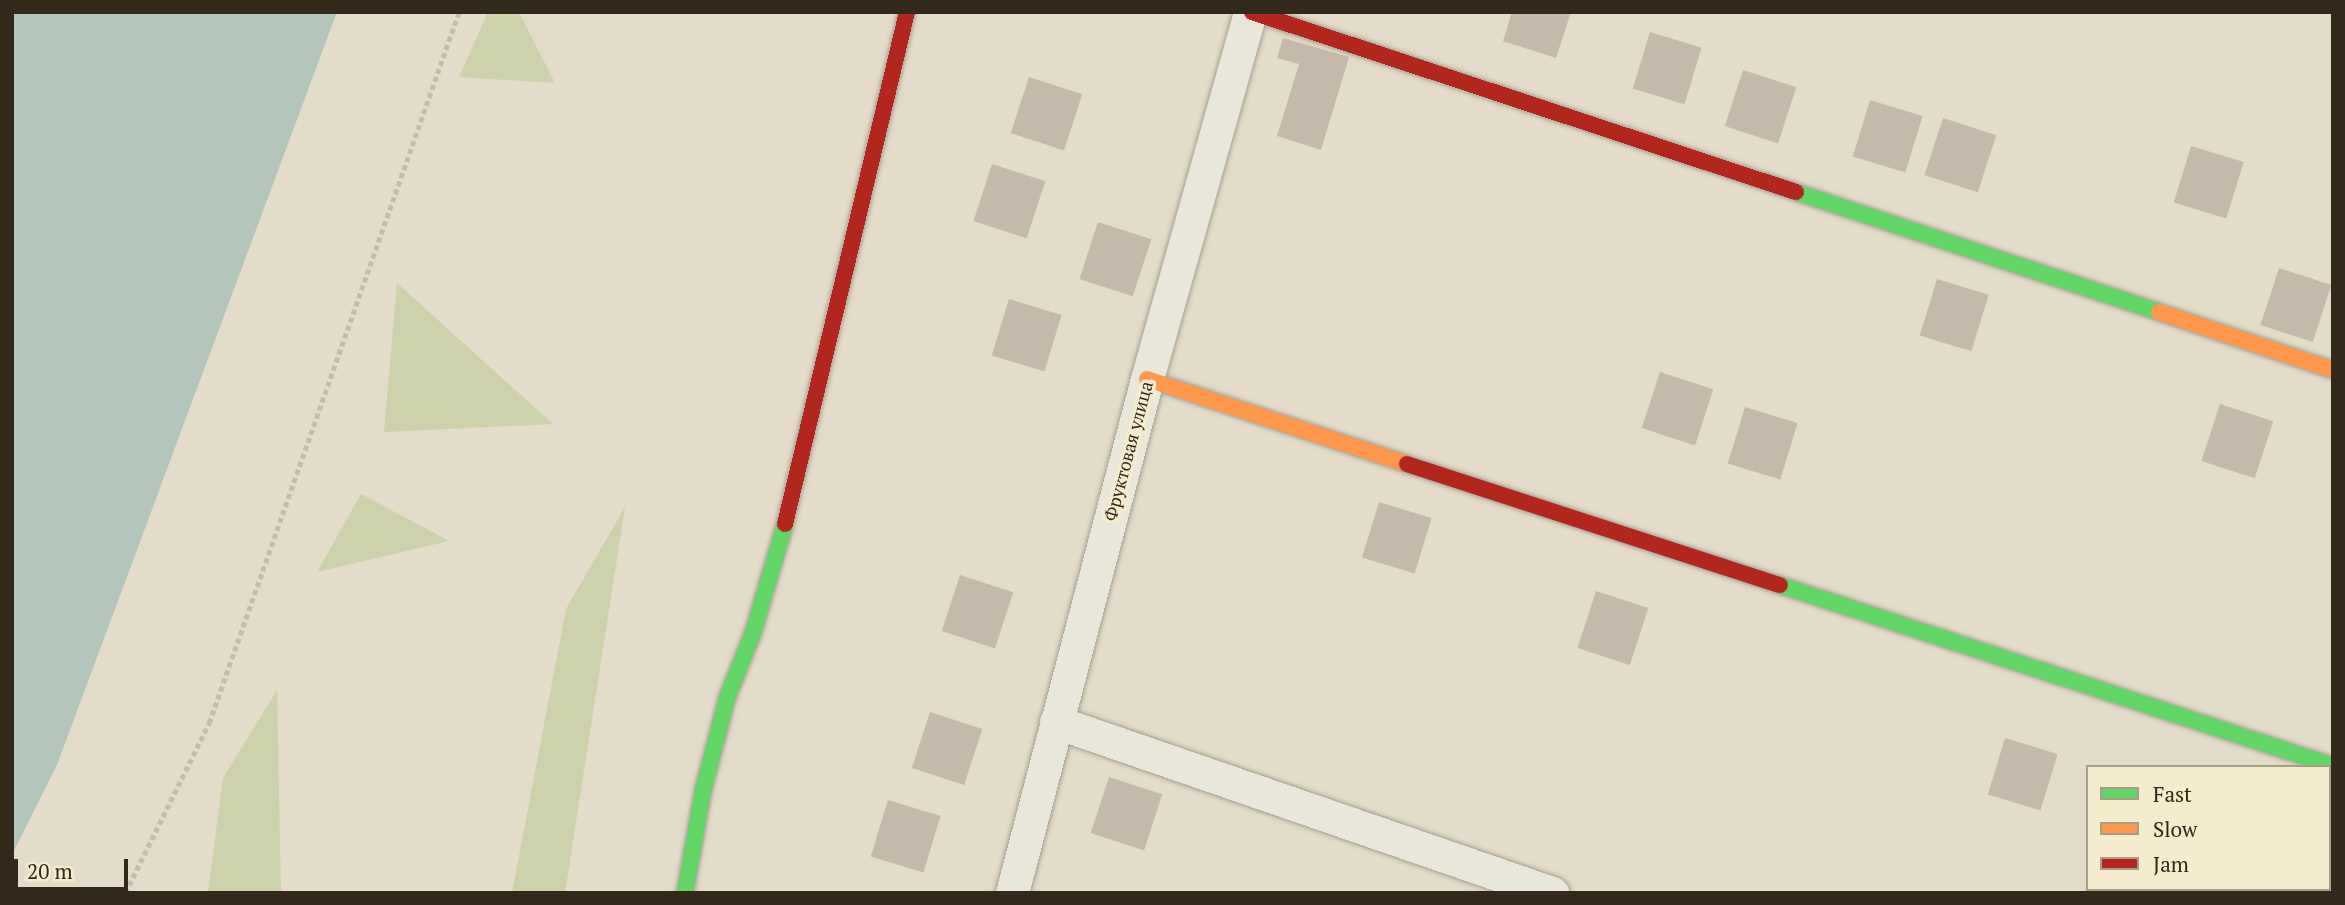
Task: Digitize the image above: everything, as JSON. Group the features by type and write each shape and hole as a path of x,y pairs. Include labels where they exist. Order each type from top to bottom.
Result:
{"street":[{"path":"685,893 703,791 727,698 753,633 800,473 906,12"},
{"path":"1251,12 2333,370"},
{"name":"Фруктовая улица","path":"1012,893 1147,379 1251,12"},
{"path":"1147,379 2331,762"},
{"path":"1056,723 1552,893"}],"path":[{"path":"125,893 209,723 459,12"}],"green space":[{"path":"488,12 519,12 555,83 459,77"},
{"path":"397,283 553,424 384,432"},
{"path":"361,494 449,541 317,572"},
{"path":"625,507 565,893 512,893 566,609"},
{"path":"277,690 281,893 208,893 223,778"}],"shaded area":[{"path":"12,12 337,12 57,765 12,855"}],"building":[{"path":"1512,12 1571,12 1556,58 1503,41"},
{"path":"1650,32 1702,48 1684,104 1633,88"},
{"path":"1283,38 1349,57 1321,150 1277,136 1299,64 1277,58"},
{"path":"1743,70 1796,87 1778,143 1725,126"},
{"path":"1029,77 1082,94 1064,150 1011,133"},
{"path":"1870,100 1923,116 1905,173 1853,156"},
{"path":"1943,118 1996,135 1978,192 1924,175"},
{"path":"2191,146 2244,162 2226,219 2174,202"},
{"path":"992,164 1045,181 1027,238 973,221"},
{"path":"1098,222 1151,239 1133,296 1079,279"},
{"path":"2279,268 2331,285 2313,342 2260,325"},
{"path":"1937,279 1989,295 1971,351 1920,335"},
{"path":"1009,299 1062,315 1044,372 992,355"},
{"path":"1660,372 1713,389 1695,445 1642,428"},
{"path":"2220,404 2273,421 2255,478 2201,461"},
{"path":"1745,407 1798,423 1780,480 1728,463"},
{"path":"1379,502 1432,518 1415,574 1362,557"},
{"path":"960,575 1013,592 995,648 942,631"},
{"path":"1596,591 1648,608 1630,665 1577,648"},
{"path":"930,712 982,729 964,785 912,768"},
{"path":"2005,738 2058,754 2040,811 1988,794"},
{"path":"1109,777 1162,794 1144,850 1091,833"},
{"path":"888,800 941,816 923,873 871,856"}],"traffic: fast":[{"path":"1796,192 2159,312"},
{"path":"685,893 703,791 727,698 753,633 785,524"},
{"path":"1780,585 2330,765"}],"traffic: slow":[{"path":"2159,312 2333,370"},
{"path":"1147,379 1407,464"}],"traffic: jam":[{"path":"785,524 907,12"},
{"path":"1252,12 1796,192"},
{"path":"1407,464 1780,585"}]}
